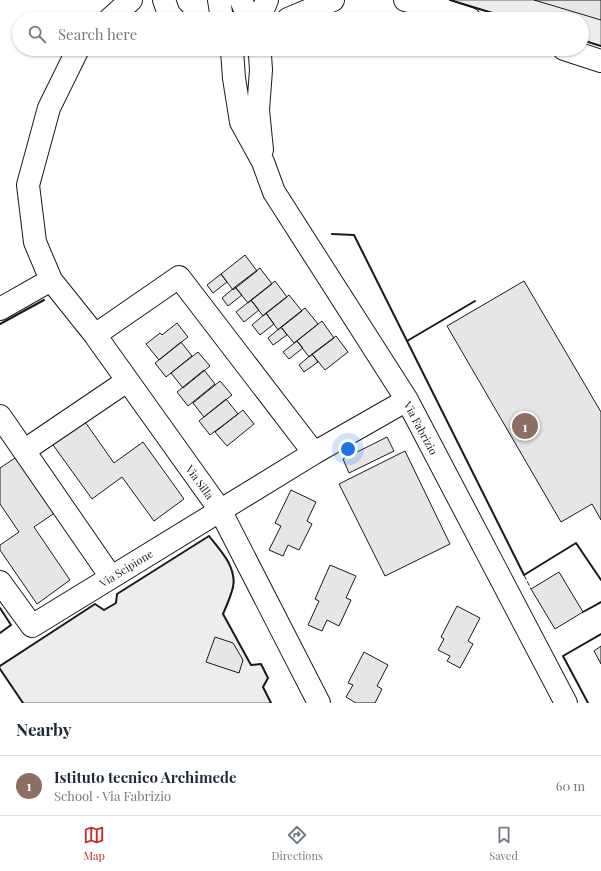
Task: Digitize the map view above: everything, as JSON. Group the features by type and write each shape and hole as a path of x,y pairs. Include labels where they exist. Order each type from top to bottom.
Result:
{"street":[{"path":"118,12 131,0"},
{"path":"164,0 168,12"},
{"path":"219,0 221,12"},
{"path":"241,0 247,12"},
{"path":"262,12 267,0"},
{"path":"305,12 333,0"},
{"path":"405,0 448,12"},
{"name":"Via Silla","path":"75,56 49,108 28,185 35,242 51,280 95,335 220,510 319,703"},
{"path":"227,56 234,78 242,122 263,162"},
{"path":"238,56 242,58 255,58 257,56"},
{"path":"262,56 258,110 263,162"},
{"path":"586,56 601,61"},
{"name":"Via Fabrizio","path":"263,162 274,192 407,400 566,703"},
{"path":"95,335 179,277 314,453"},
{"path":"0,309 51,280"},
{"path":"25,450 127,381"},
{"name":"Via Scipione","path":"0,582 32,626 314,453 407,400"},
{"path":"0,416 25,450 111,577"}],"shaded area":[{"path":"450,0 601,0 601,46 589,42 589,12 489,12"},
{"path":"209,536 229,562 234,581 233,588 223,614 251,665 261,664 268,678 263,687 271,703 23,703 0,669 0,666 95,604 104,610 116,603 117,594"}],"building":[{"path":"534,0 601,0 601,20 589,16 589,12 574,12"},
{"path":"245,255 257,271 233,290 221,274"},
{"path":"260,268 272,284 248,303 235,287"},
{"path":"221,274 227,282 213,293 207,285"},
{"path":"275,281 287,297 263,316 251,300"},
{"path":"524,281 601,412 601,520 592,504 561,522 447,326"},
{"path":"235,287 242,295 228,306 222,298"},
{"path":"289,295 302,311 278,330 266,313"},
{"path":"251,300 259,310 244,322 236,312"},
{"path":"305,308 318,324 294,343 281,327"},
{"path":"266,313 274,324 260,335 252,325"},
{"path":"322,321 334,338 309,357 297,341"},
{"path":"177,323 188,337 159,360 146,344 160,333 162,335"},
{"path":"281,327 287,335 273,345 268,338"},
{"path":"336,336 348,352 325,370 312,354"},
{"path":"297,341 303,348 289,359 283,352"},
{"path":"181,342 192,356 166,377 155,363"},
{"path":"198,352 210,366 183,388 171,373"},
{"path":"312,354 318,362 304,372 299,365"},
{"path":"204,370 215,384 188,406 177,392"},
{"path":"220,381 232,395 204,417 193,403"},
{"path":"226,399 238,414 210,435 199,421"},
{"path":"243,410 254,424 227,446 215,432"},
{"path":"83,419 114,463 143,442 184,499 154,521 122,477 92,499 51,442"},
{"path":"387,437 394,451 349,473 343,459"},
{"path":"405,451 450,544 385,576 339,484"},
{"path":"18,456 56,512 34,527 70,580 37,604 0,550 0,545 19,532 0,504 0,468"},
{"path":"291,490 316,502 307,521 312,524 299,550 288,545 283,556 269,550 281,526 275,523"},
{"path":"330,565 356,576 346,598 351,600 339,626 327,620 322,631 308,625 319,601 315,599"},
{"path":"559,572 583,612 555,629 531,589"},
{"path":"457,606 480,618 468,641 473,644 460,668 447,661 450,656 438,650 444,639 441,637"},
{"path":"215,637 233,643 243,660 239,673 206,662"},
{"path":"601,646 601,664 594,651"},
{"path":"364,652 388,665 377,686 382,689 375,703 356,703 346,697 353,685 348,683"}],"fence":[{"path":"524,575 531,589"}],"wall":[{"path":"450,0 489,12"},
{"path":"589,42 601,46"},
{"path":"332,234 354,235 524,575 576,543 601,580"},
{"path":"0,324 44,300"},
{"path":"407,341 475,301"},
{"path":"0,666 95,604 104,610 116,603 117,594 209,536 227,559 234,580 230,597 223,614 251,665 261,664 268,678 263,687 271,703"},
{"path":"583,612 601,602"},
{"path":"0,608 11,625 0,633"},
{"path":"588,703 563,656 601,634"},
{"path":"0,669 23,703"}],"place":[{"name":"Istituto tecnico Archimede","path":"525,426"}]}
